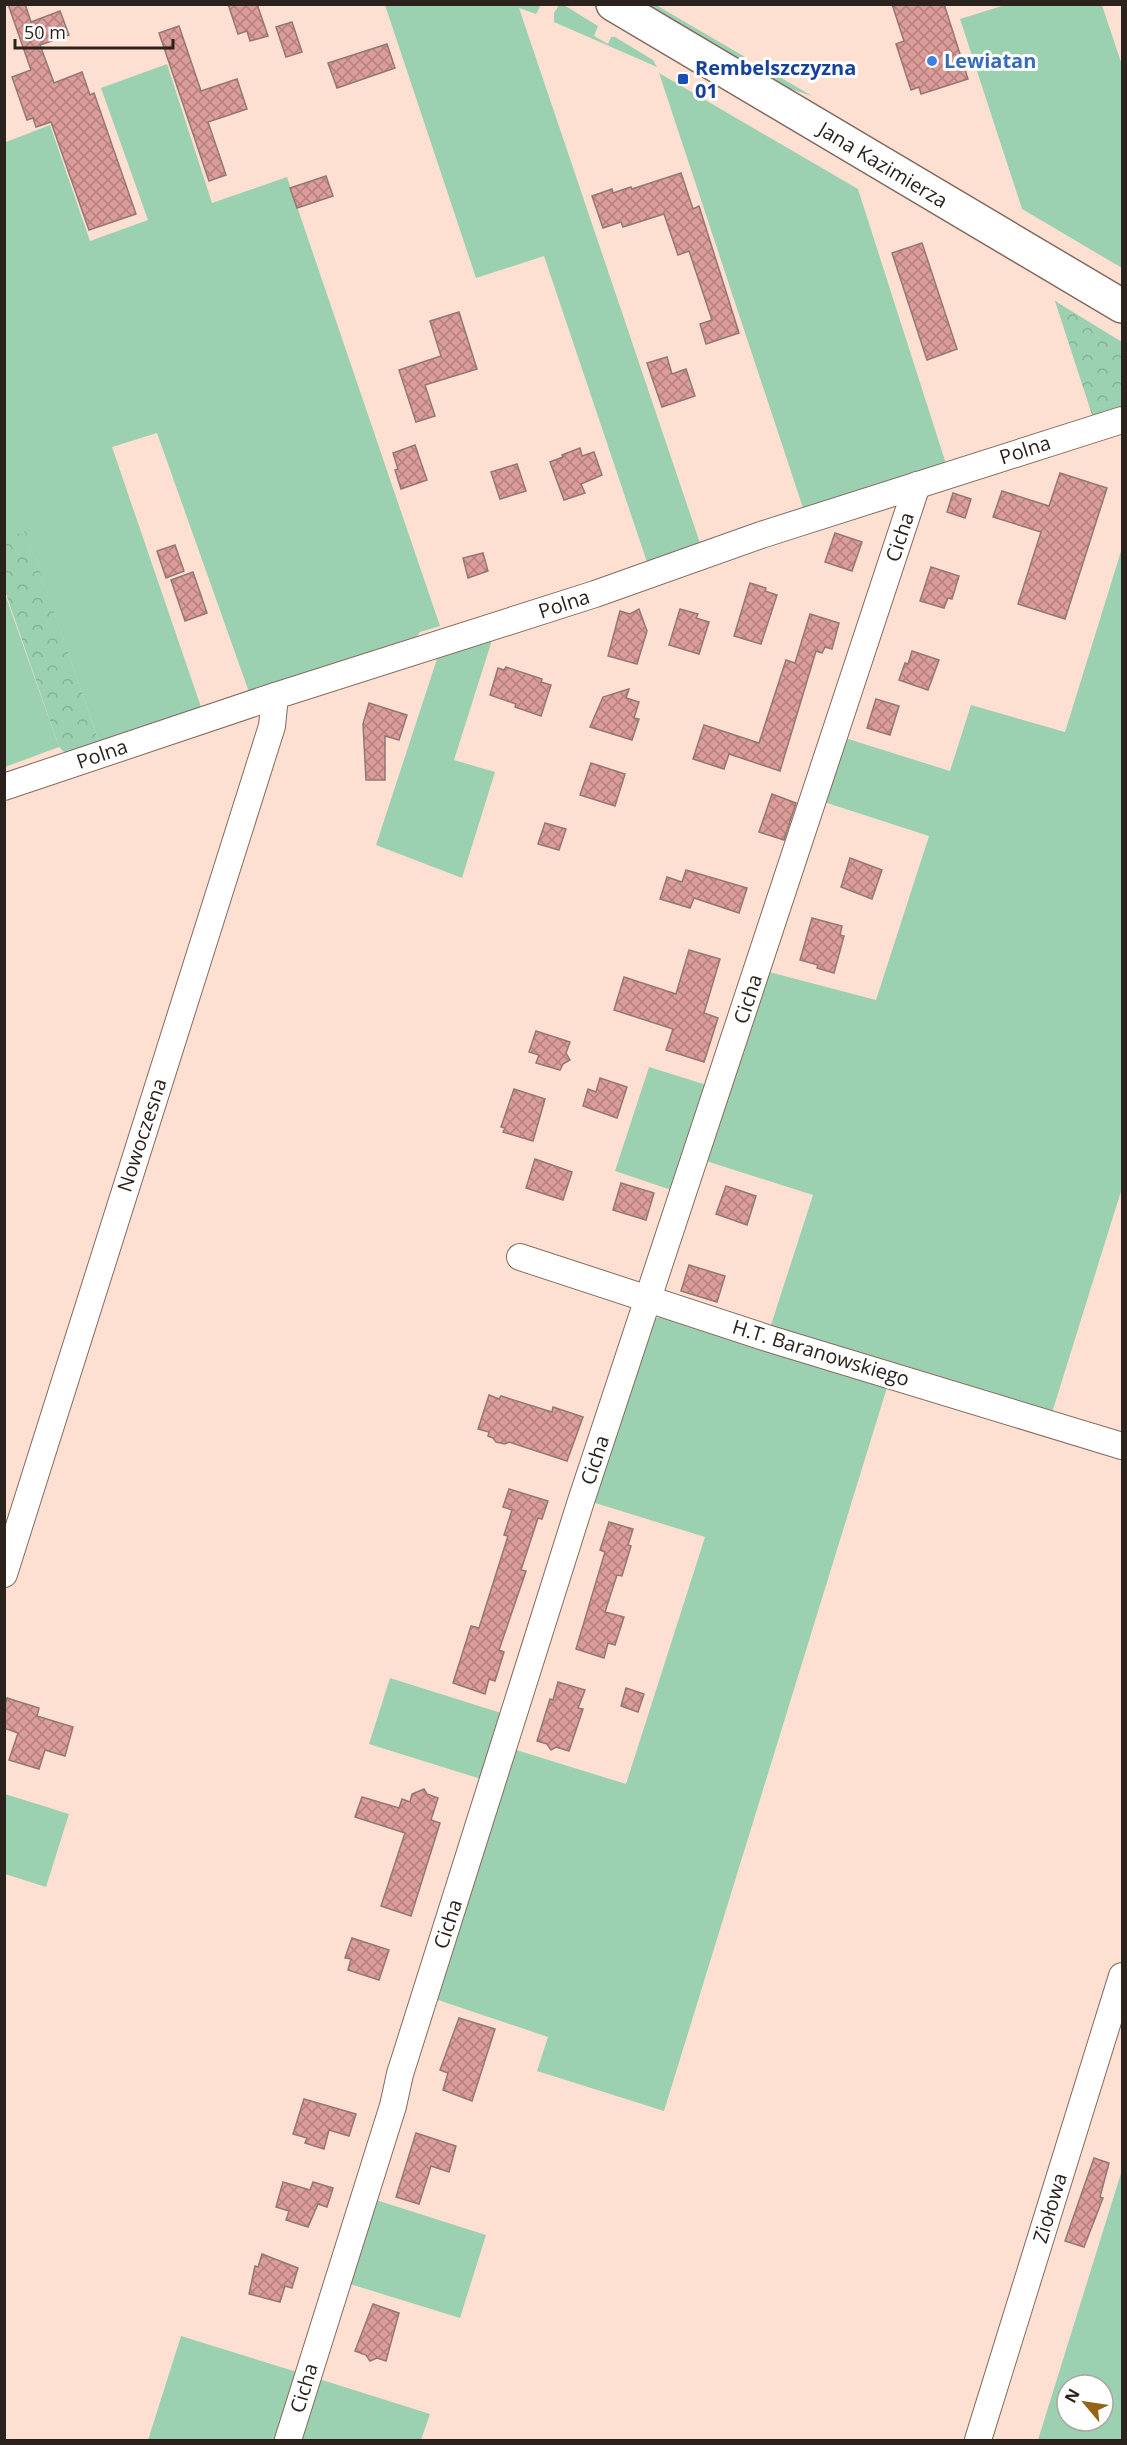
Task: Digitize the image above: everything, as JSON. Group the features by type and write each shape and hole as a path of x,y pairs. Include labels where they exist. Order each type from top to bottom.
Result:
{"main road":[{"name":"Jana Kazimierza","path":"613,4 1122,306"}],"street":[{"name":"Polna","path":"4,787 275,696 595,594 761,535 1122,420"},
{"name":"Cicha","path":"288,2440 393,2106 407,2052 581,1501 917,485"},
{"name":"Nowoczesna","path":"4,1574 272,726 275,696"},
{"name":"H.T. Baranowskiego","path":"520,1257 770,1339 1122,1446"},
{"name":"Ziołowa","path":"978,2440 1122,1976"}],"green space":[{"path":"385,5 541,5 536,14 519,8 701,546 648,565 544,256 476,278"},
{"path":"559,5 564,5 598,26 594,36 608,44 611,37 615,37 653,60 657,67 554,22 554,13"},
{"path":"635,5 656,5 745,57 741,61"},
{"path":"1005,5 1102,5 1122,65 1122,268 1022,209 960,19"},
{"path":"167,64 212,203 287,177 440,626 420,632 414,641 249,692 157,433 112,447 201,707 99,742 26,532 5,539 4,140 6,142 50,125 90,241 148,220 101,88"},
{"path":"761,66 812,96 758,78"},
{"path":"659,73 858,189 947,467 805,514"},
{"path":"1055,301 1122,342 1122,413 1094,421"},
{"path":"26,531 99,742 66,754 59,747 5,591 4,539"},
{"path":"1122,548 1122,1188 1051,1416 770,1328 813,1195 706,1161 769,972 876,1000 929,836 824,802 845,738 950,771 971,705 1065,732"},
{"path":"4,591 59,747 5,767 4,767"},
{"path":"493,637 454,760 495,772 462,878 376,845 437,659"},
{"path":"649,1067 710,1086 680,1193 615,1171"},
{"path":"663,1315 889,1381 664,2111 537,2071 548,2037 435,1999 513,1749 626,1784 705,1537 592,1502 648,1323"},
{"path":"390,1678 501,1713 481,1779 369,1744"},
{"path":"5,1794 69,1814 46,1887 5,1874"},
{"path":"1122,2170 1122,2440 1038,2440 1055,2385 1055,2433 1115,2433 1115,2373 1059,2373"},
{"path":"376,2200 486,2235 460,2318 350,2284"},
{"path":"181,2336 297,2372 275,2440 148,2440"},
{"path":"319,2379 430,2414 421,2440 301,2440"}],"building":[{"path":"8,4 25,4 31,22 60,11 69,35 40,45 54,83 82,72 90,95 94,93 136,214 89,230 51,122 36,127 33,118 27,120 12,77 31,70"},
{"path":"228,4 257,4 268,36 250,41 247,31 238,34"},
{"name":"Lewiatan","path":"892,4 944,4 968,79 921,94 919,87 911,90 896,44 904,41"},
{"path":"292,22 302,52 286,57 276,27"},
{"path":"179,26 201,91 237,79 247,109 208,122 226,175 209,181 159,33"},
{"path":"387,44 395,68 337,88 328,63"},
{"path":"681,173 693,209 699,206 739,333 706,344 700,324 712,320 689,251 678,255 664,214 623,227 621,222 603,228 592,196 612,189 613,193 631,187 632,189"},
{"path":"326,176 333,196 297,208 290,188"},
{"path":"922,243 957,349 927,360 892,253"},
{"path":"459,312 477,369 425,385 435,416 416,422 399,370 441,356 430,321"},
{"path":"667,357 672,374 686,369 695,396 662,407 647,363"},
{"path":"415,445 427,480 401,489 393,453"},
{"path":"580,448 582,456 594,452 602,475 581,484 585,493 564,500 550,462"},
{"path":"517,464 526,491 500,499 491,472"},
{"path":"1060,473 1107,488 1065,619 1018,604 1041,532 993,517 1002,491 1049,506"},
{"path":"953,493 971,499 965,518 947,512"},
{"path":"835,533 862,542 852,571 825,562"},
{"path":"175,545 184,571 166,578 157,551"},
{"path":"483,553 488,571 468,578 463,558"},
{"path":"931,567 959,576 952,599 948,598 944,608 920,601"},
{"path":"193,572 207,613 185,621 171,580"},
{"path":"750,583 766,588 765,591 777,595 761,644 734,636"},
{"path":"639,609 647,631 637,664 608,656 620,611 630,614"},
{"path":"680,609 698,614 696,618 709,622 699,654 669,645"},
{"path":"810,614 839,623 832,649 825,647 822,653 816,651 780,771 729,754 724,769 693,759 704,725 759,743 786,660 795,663"},
{"path":"912,651 939,660 928,690 899,680"},
{"path":"506,667 542,679 541,682 551,685 541,716 490,695 498,668 504,670"},
{"path":"629,689 626,698 639,702 634,718 639,719 632,740 590,727 603,697"},
{"path":"876,699 899,706 890,735 867,728"},
{"path":"369,703 407,715 399,740 385,736 385,780 366,780 363,724"},
{"path":"591,763 625,774 615,806 580,795"},
{"path":"772,794 796,803 784,840 759,832"},
{"path":"545,823 566,829 559,850 538,844"},
{"path":"850,858 882,870 872,899 841,887"},
{"path":"686,870 747,888 739,913 694,898 690,908 660,899 667,877 682,882"},
{"path":"812,918 842,926 840,935 844,936 834,973 800,960"},
{"path":"689,950 720,959 704,1013 718,1018 704,1062 666,1050 673,1029 614,1010 624,977 676,994"},
{"path":"536,1031 570,1042 566,1053 570,1060 563,1064 560,1070 536,1063 539,1055 529,1052"},
{"path":"600,1078 627,1087 617,1118 583,1106 588,1089 596,1092"},
{"path":"514,1089 545,1099 533,1141 503,1132 505,1128 501,1127"},
{"path":"535,1159 572,1172 563,1200 526,1188"},
{"path":"621,1183 654,1193 646,1220 613,1210"},
{"path":"726,1186 756,1196 747,1225 716,1214"},
{"path":"689,1265 725,1276 717,1302 681,1291"},
{"path":"489,1395 499,1399 501,1396 552,1412 553,1407 583,1417 567,1461 509,1442 505,1444 496,1442 488,1436 489,1432 478,1429"},
{"path":"509,1489 548,1501 542,1519 538,1518 521,1570 526,1571 499,1650 504,1652 495,1681 489,1679 485,1694 453,1683 471,1626 479,1628 508,1536 504,1535 512,1510 503,1507"},
{"path":"609,1522 633,1529 628,1545 631,1546 622,1576 617,1575 605,1612 624,1617 615,1645 608,1643 604,1658 576,1649 605,1552 600,1550"},
{"path":"558,1682 585,1690 578,1708 583,1709 569,1751 556,1747 551,1750 547,1744 537,1741 550,1699 553,1700"},
{"path":"626,1688 644,1694 638,1712 621,1706"},
{"path":"7,1698 39,1708 37,1716 73,1727 65,1756 45,1750 39,1769 9,1760 18,1733 4,1728 4,1708"},
{"path":"424,1789 427,1794 438,1798 431,1820 440,1823 411,1916 381,1906 405,1833 355,1817 362,1797 399,1808 402,1799 410,1802 412,1794"},
{"path":"352,1938 389,1950 379,1980 348,1970 351,1959 345,1958"},
{"path":"459,2018 495,2029 472,2101 443,2090 448,2073 440,2070"},
{"path":"304,2099 356,2114 349,2136 329,2130 324,2149 305,2143 307,2138 293,2134"},
{"path":"416,2133 456,2146 449,2172 431,2166 419,2204 396,2197"},
{"path":"1094,2158 1109,2163 1100,2197 1103,2198 1084,2247 1065,2241"},
{"path":"283,2182 310,2190 313,2182 333,2188 327,2207 318,2204 308,2227 286,2220 289,2211 276,2207"},
{"path":"262,2254 298,2268 292,2288 285,2286 280,2302 249,2294 255,2266 258,2267"},
{"path":"373,2304 399,2313 386,2361 377,2358 370,2361 366,2355 355,2351"}],"place":[{"name":"Lewiatan","path":"932,61"},
{"name":"Rembelszczyzna 01","path":"683,79"}]}
